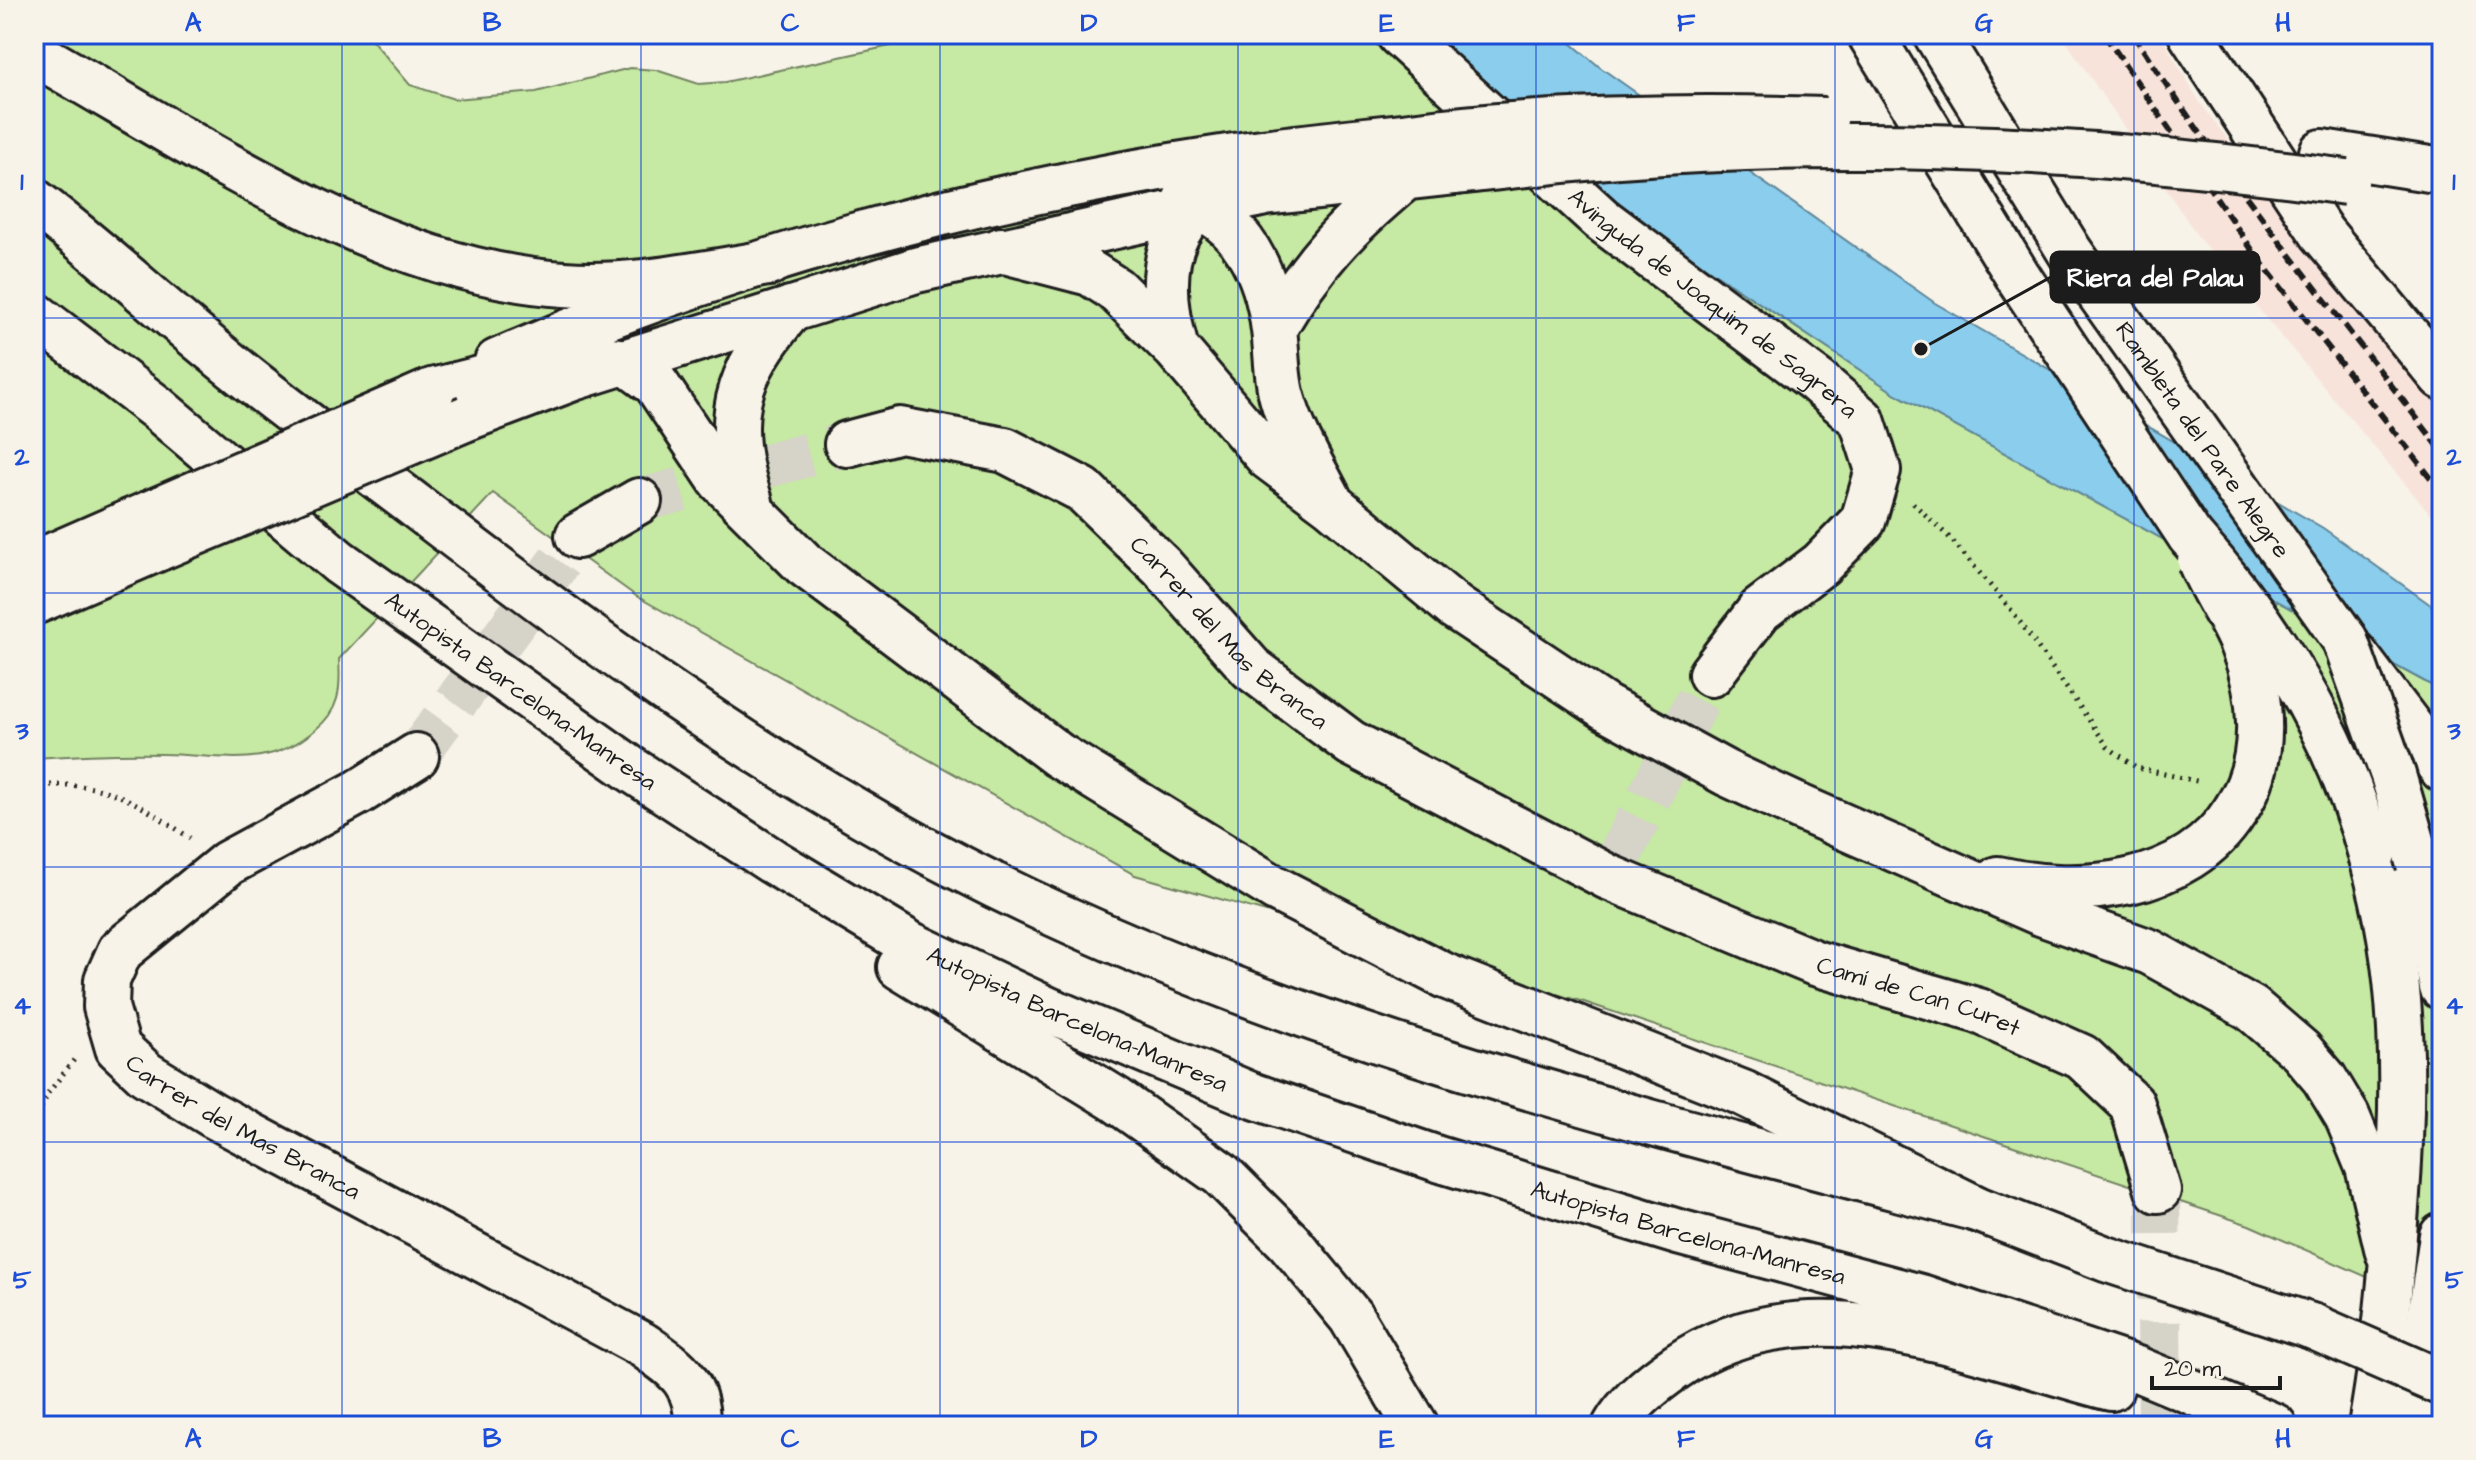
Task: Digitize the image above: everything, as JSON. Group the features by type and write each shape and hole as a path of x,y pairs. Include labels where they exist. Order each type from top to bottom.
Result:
{"main road":[{"name":"Avinguda de Joaquim de Sagrera","path":"1399,34 1601,219 1817,381 1862,420 1878,470"},
{"path":"1870,34 1957,179 2098,398 2190,536 2268,631 2309,701 2335,757 2372,858 2393,944 2404,1090 2392,1278 2371,1426"},
{"name":"Rambleta del Pare Alegre","path":"1936,34 2070,252 2345,640"},
{"path":"2191,34 2322,233 2442,377"},
{"path":"34,53 274,189 363,234 436,261 500,277 607,285 769,263"},
{"path":"34,602 145,535 432,391 548,340 769,263 1019,195 1216,159 1530,121 1620,117 1790,119 2083,129 2334,167 2442,198"},
{"path":"1176,349 1166,313 1164,283 1170,249 1199,205 1238,181 1318,146"},
{"path":"34,564 145,535 573,378 916,270 1199,205 1277,191 1636,154 1966,148 2195,162 2442,171"},
{"path":"1274,328 1301,282 1334,239 1406,177"},
{"path":"1019,195 1154,195 1199,205 1222,218 1237,233 1256,264 1274,328 1281,394 1289,420 1331,504"},
{"path":"34,201 86,241 216,353 614,657 795,774 954,865 1087,927 1270,1002 1459,1068 1680,1131 1977,1209"},
{"path":"1001,250 1090,273 1115,289 1176,349 1268,457 1331,504 1455,607 1605,707 1726,773 2041,913 2183,967 2251,1008 2278,1029 2324,1078 2347,1116 2368,1167 2392,1278"},
{"path":"752,508 736,457 734,424 757,349 791,309"},
{"name":"Autopista Barcelona-Manresa","path":"34,314 157,408 339,562 631,769 772,861 910,944 1049,1010 1251,1095 1438,1159 1648,1223 1924,1298 2137,1369 2274,1426"},
{"path":"432,391 576,355 626,362 656,384 721,481 752,508 804,564 1058,755 1276,889 1445,976 1743,1093 1977,1209 2106,1259 2314,1327 2442,1383"},
{"name":"Carrer del Mas Branca","path":"847,444 900,430 1005,450 1083,490 1162,567 1251,668 1351,743 1614,867"},
{"path":"1711,674 1760,610 1821,564 1863,521 1878,470"},
{"path":"578,536 639,501"},
{"path":"1937,865 2009,881 2063,886 2113,884 2149,876 2184,860 2212,840 2223,797 2243,799 2255,760 2257,696 2241,641 2212,589 2190,536"},
{"path":"2345,640 2442,769"},
{"path":"2345,640 2393,775 2419,865 2442,987"},
{"name":"Carrer del Mas Branca","path":"416,756 359,792 228,863 120,951 107,980 106,1007 118,1048 146,1074 213,1115 643,1345 682,1372 697,1411 697,1426"},
{"path":"772,861 879,955 1127,1107 1221,1174 1289,1242 1351,1317 1416,1426"},
{"name":"Camí de Can Curet","path":"1614,867 1815,963 1979,1011 2082,1057 2132,1104 2158,1190"},
{"path":"2414,1426 2442,1236"},
{"path":"1615,1426 1646,1391 1687,1359 1749,1333 1823,1323 1862,1326 1947,1342 2257,1426"}],"path":[{"path":"1878,470 1950,538 2013,612 2108,747 2137,768 2223,797"},
{"path":"34,786 75,783 119,794 228,863"},
{"path":"34,1122 49,1092 88,1043 114,1034"}],"shaded area":[{"path":"2061,34 2160,34 2199,101 2282,212 2442,399 2442,528 2199,238"}],"green space":[{"path":"34,34 367,34 410,85 454,99 536,92 630,68 656,70 699,84 725,82 890,46 925,34 1432,34 1648,229 1896,394 2442,691 2442,1310 2249,1225 1584,1002 1135,875 636,596 493,493 339,659 339,689 330,715 297,743 261,756 243,758 98,754 34,758"}],"water":[{"path":"1432,34 1560,34 1601,68 1935,303 2323,528 2442,613 2442,691 1896,394 1648,229"}],"tunnel":[{"path":"639,501 847,444"},
{"path":"416,756 578,536"},
{"path":"1619,857 1711,674"},
{"path":"2158,1190 2160,1426"}],"railway":[{"path":"2104,34 2257,257 2442,492"},
{"path":"2133,34 2244,194 2442,451"}],"place":[{"name":"Riera del Palau","path":"1921,349"}]}
